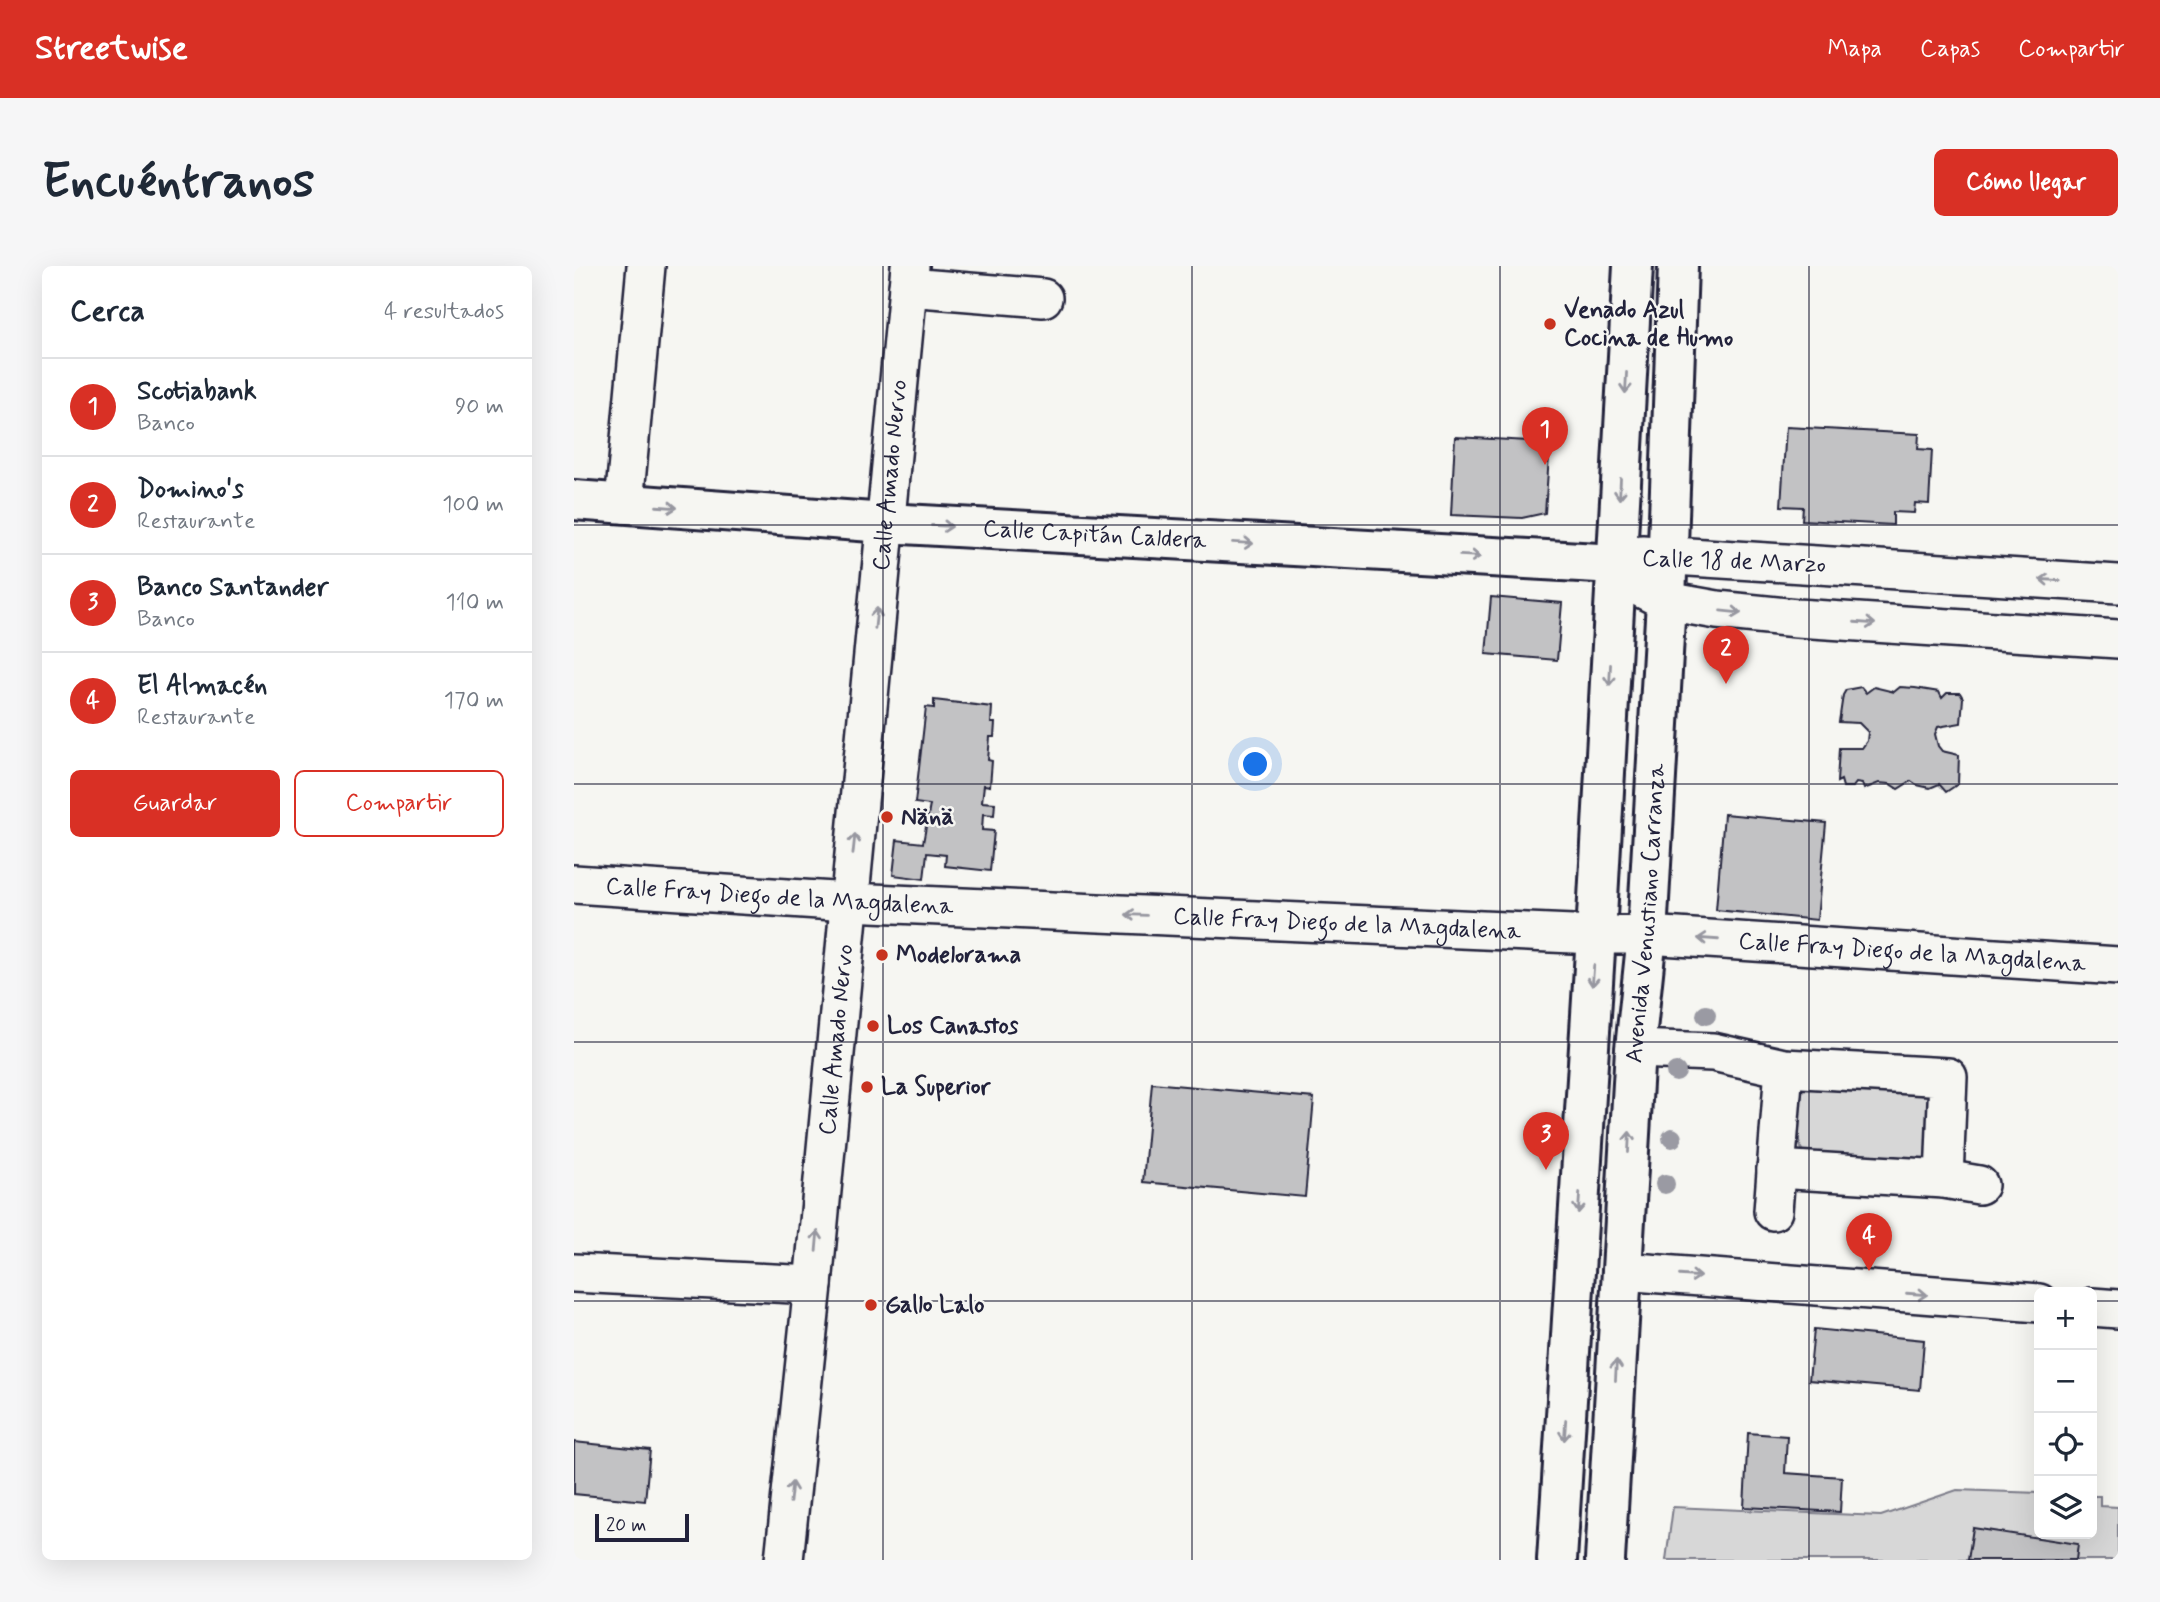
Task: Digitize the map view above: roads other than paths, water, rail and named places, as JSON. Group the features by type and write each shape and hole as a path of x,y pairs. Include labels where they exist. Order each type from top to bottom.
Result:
{"main road":[{"name":"Avenida Venustiano Carranza","path":"1558,1560 1633,266"},
{"name":"Avenida Venustiano Carranza","path":"1605,1560 1635,1049 1647,935 1666,601 1678,266"},
{"name":"Calle Capitán Caldera","path":"574,500 886,523 1616,564"}],"street":[{"path":"624,504 646,266"},
{"path":"909,276 1043,298"},
{"name":"Calle Amado Nervo","path":"783,1560 813,1285 909,276"},
{"name":"Calle 18 de Marzo","path":"2118,584 1642,554 1616,564 1639,587 1666,601 1717,610 1797,618 2118,639"},
{"name":"Calle Fray Diego de la Magdalena","path":"574,884 849,902 1647,935 2118,966"},
{"path":"1635,1049 1713,1052 1784,1068 1948,1077 1962,1182 1776,1169"},
{"path":"1773,1212 1784,1068"},
{"path":"1622,1271 2034,1303"},
{"path":"574,1273 813,1285"},
{"path":"2097,1307 2118,1309"}],"place":[{"name":"Venado Azul Cocina de Humo","path":"1550,324"},
{"name":"Scotiabank","path":"1545,465"},
{"name":"Domino's","path":"1726,684"},
{"name":"Nänä","path":"887,817"},
{"name":"Modelorama","path":"882,955"},
{"name":"Los Canastos","path":"873,1026"},
{"name":"La Superior","path":"867,1087"},
{"name":"Banco Santander","path":"1546,1170"},
{"name":"El Almacén","path":"1869,1271"},
{"name":"Gallo Lalo","path":"871,1305"}]}
